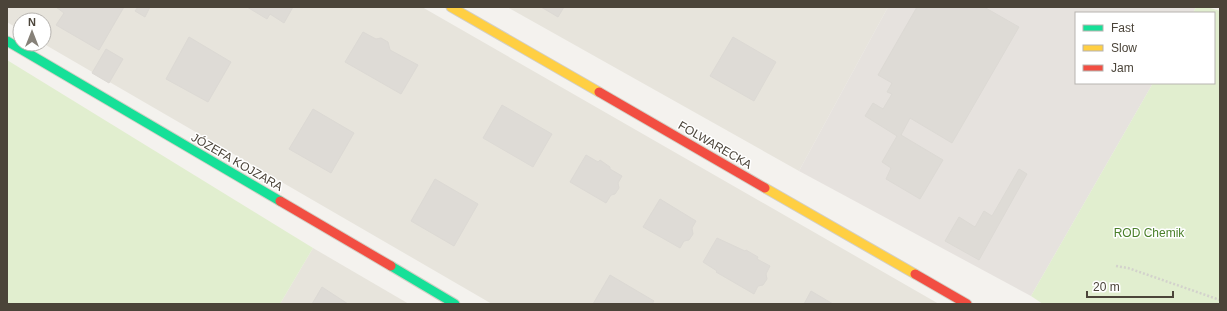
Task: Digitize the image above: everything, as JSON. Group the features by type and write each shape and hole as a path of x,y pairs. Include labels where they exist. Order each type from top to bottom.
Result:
{"street":[{"name":"FOLWARECKA","path":"451,7 967,304"},
{"name":"JÓZEFA KOJZARA","path":"7,41 455,304"}],"path":[{"path":"1116,266 1128,268 1220,300"}],"shaded area":[{"path":"7,7 422,7 939,304 492,304 52,49 52,12 12,12 12,25 7,22"},
{"path":"507,7 888,7 799,171"},
{"path":"888,7 1196,7 1194,12 1075,12 1075,84 1152,84 1031,296 799,171"},
{"path":"313,248 409,304 280,304"}],"green space":[{"name":"ROD Chemik","path":"1196,7 1207,7 1220,11 1220,304 1043,304 1031,296 1152,84 1215,84 1215,12 1194,12"},
{"path":"7,60 313,248 280,304 7,304"}],"building":[{"path":"56,7 124,7 99,50 56,25 64,13"},
{"path":"138,7 150,7 145,17 135,11"},
{"path":"247,7 293,7 284,23 270,14 267,19"},
{"path":"541,7 564,7 558,17"},
{"path":"917,7 984,7 1019,27 952,143 910,118 901,135 943,160 920,199 886,179 891,168 882,162 897,136 865,116 873,103 883,109 892,94 887,92 892,83 878,75"},
{"path":"363,32 376,39 381,38 388,42 390,50 418,65 401,94 345,62"},
{"path":"189,37 231,62 208,102 166,79"},
{"path":"733,37 776,62 754,101 710,76"},
{"path":"106,49 123,59 109,83 92,73"},
{"path":"502,105 552,134 533,167 483,138"},
{"path":"313,109 354,133 331,173 289,149"},
{"path":"586,155 598,162 600,160 610,167 610,169 622,176 618,183 619,188 615,194 611,195 606,203 570,182"},
{"path":"1019,169 1027,174 979,260 945,241 959,217 975,227 984,211 992,216"},
{"path":"435,179 478,204 454,246 411,221"},
{"path":"660,199 696,221 692,228 693,234 689,240 684,241 680,248 643,227"},
{"path":"717,238 745,251 746,250 758,257 757,259 770,266 766,274 767,279 763,285 758,286 754,294 716,272 717,271 703,262"},
{"path":"610,275 654,301 652,304 593,304"},
{"path":"322,287 348,304 312,304"},
{"path":"811,291 833,304 804,304"}],"traffic: fast":[{"path":"7,41 280,201"},
{"path":"391,266 455,304"}],"traffic: slow":[{"path":"451,7 599,92"},
{"path":"765,188 915,274"}],"traffic: jam":[{"path":"599,92 765,188"},
{"path":"280,201 391,266"},
{"path":"915,274 967,304"}]}
